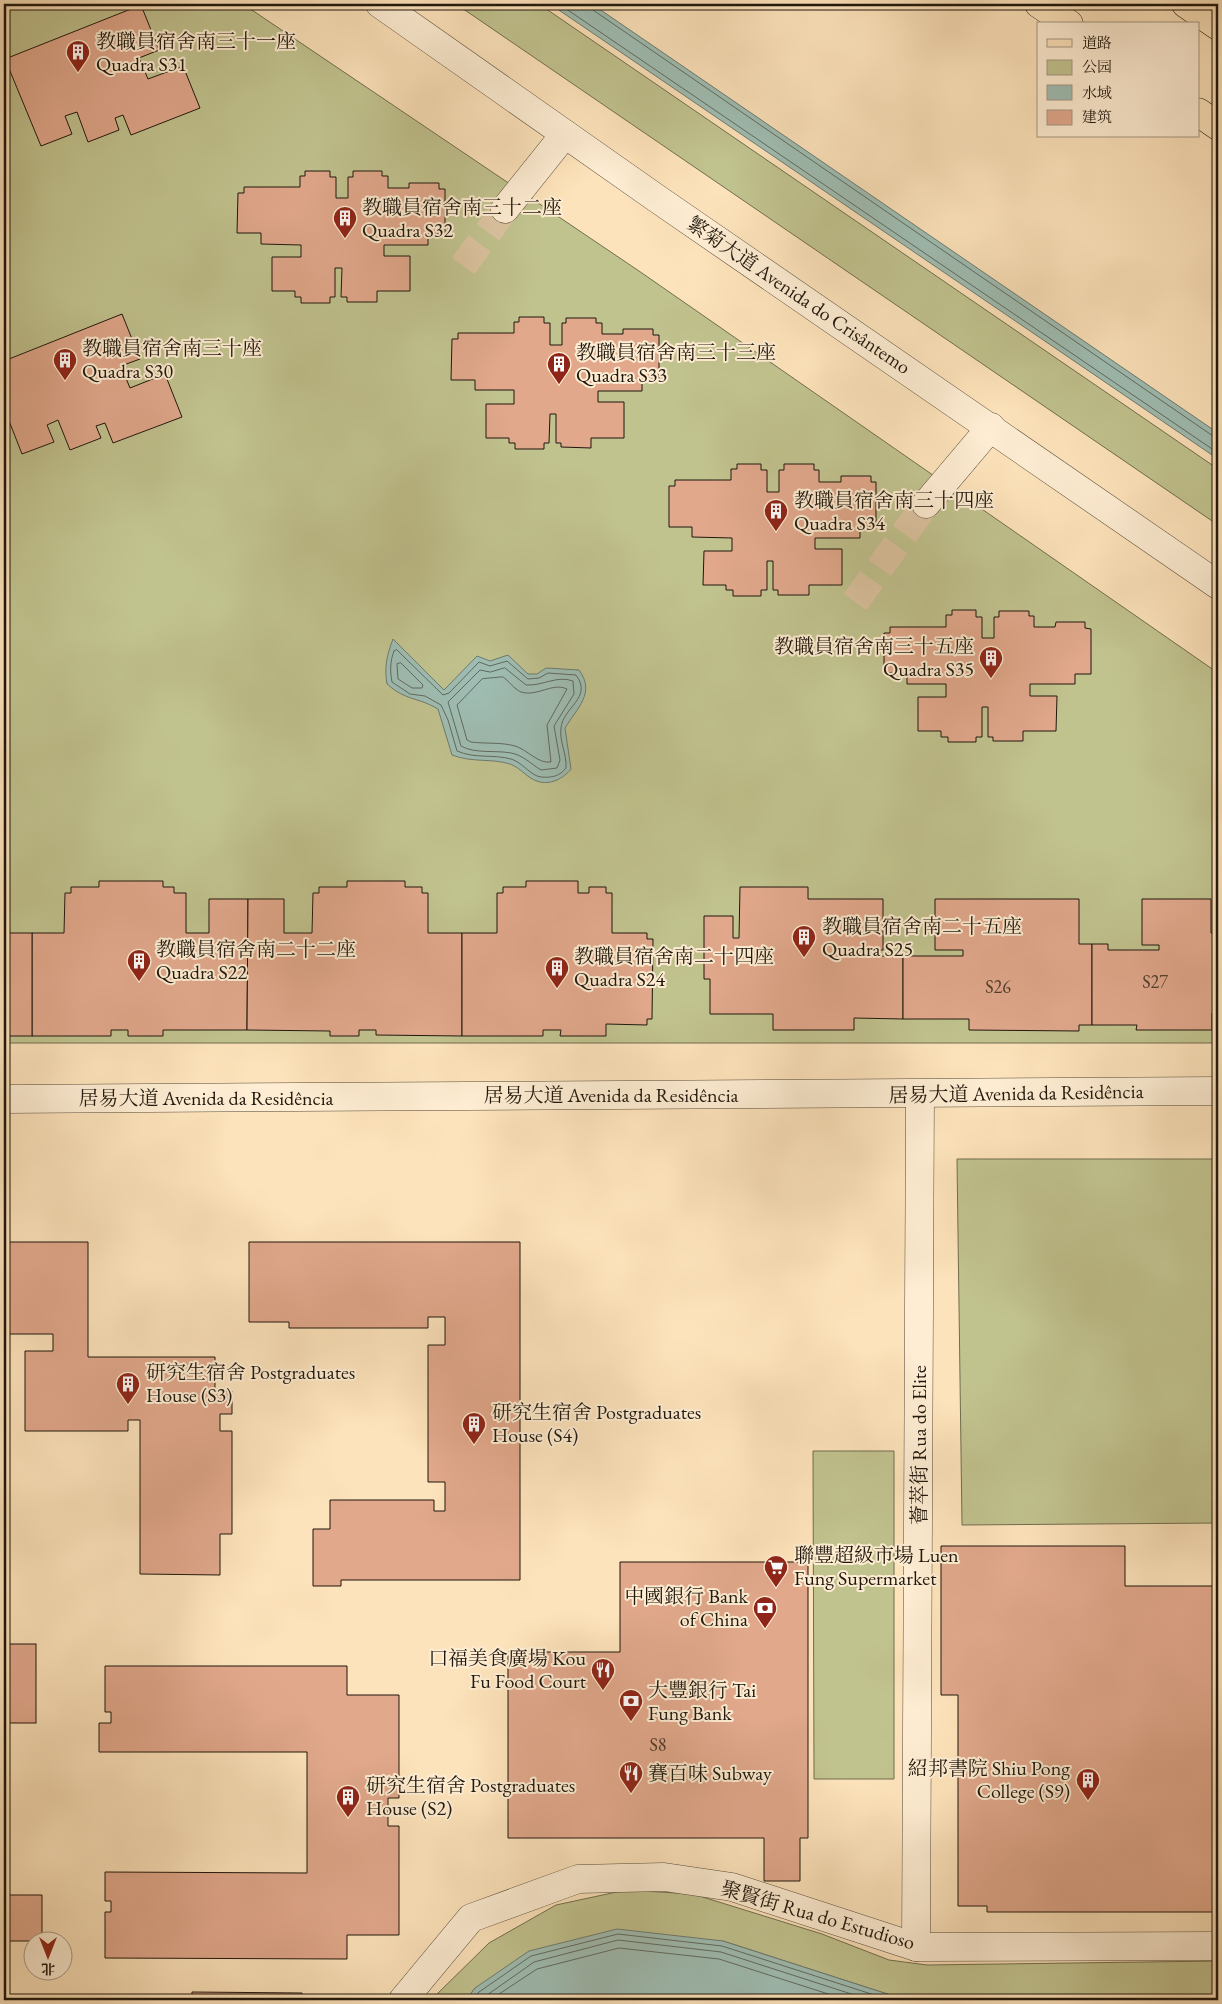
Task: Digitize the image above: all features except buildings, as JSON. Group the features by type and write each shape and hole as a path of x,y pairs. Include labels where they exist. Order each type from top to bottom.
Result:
{"main road":[{"path":"1039,4 1066,22"},
{"path":"1186,4 1218,26"},
{"path":"1200,113 1218,126"}],"street":[{"name":"繁菊大道 Avenida do Crisântemo","path":"380,4 1218,585"},
{"path":"506,209 565,134"},
{"path":"926,504 991,427"},
{"name":"居易大道 Avenida da Residência","path":"4,1099 1218,1091"},
{"name":"薈萃街 Rua do Elite","path":"916,1947 920,1094"},
{"name":"聚賢街 Rua do Estudioso","path":"403,2000 472,1918 578,1879 664,1877 732,1887 916,1947 1218,1946"}],"green space":[{"path":"4,4 243,4 639,271 1218,673 1218,1043 4,1043"},
{"path":"456,4 539,4 1218,469 1218,525"},
{"path":"957,1159 1218,1159 1218,1523 962,1525"},
{"path":"813,1451 894,1451 894,1779 814,1779"},
{"path":"626,1890 693,1894 822,1934 889,1960 927,1965 1218,1961 1218,2000 906,2000 723,1941 475,1988 466,2000 431,2000 489,1943 556,1905"}],"water":[{"path":"550,4 592,4 1218,433 1218,459"},
{"path":"393,639 444,690 477,656 490,661 508,655 528,674 537,674 546,668 579,670 584,678 585,693 579,707 565,728 571,769 565,775 552,782 542,782 533,780 510,764 467,759 452,755 438,709 406,696 387,684 387,661"},
{"path":"617,1929 723,1941 906,2000 466,2000 475,1988 529,1951"}],"tunnel":[{"path":"463,266 505,209"},
{"path":"855,602 926,504"}],"place":[{"name":"教職員宿舍南三十一座 Quadra S31","path":"78,73"},
{"name":"教職員宿舍南三十二座 Quadra S32","path":"345,239"},
{"name":"教職員宿舍南三十座 Quadra S30","path":"65,381"},
{"name":"教職員宿舍南三十三座 Quadra S33","path":"559,385"},
{"name":"教職員宿舍南三十四座 Quadra S34","path":"776,532"},
{"name":"教職員宿舍南三十五座 Quadra S35","path":"991,679"},
{"name":"教職員宿舍南二十五座 Quadra S25","path":"804,958"},
{"name":"教職員宿舍南二十二座 Quadra S22","path":"139,982"},
{"name":"教職員宿舍南二十四座 Quadra S24","path":"557,989"},
{"name":"研究生宿舍 Postgraduates House (S3)","path":"128,1405"},
{"name":"研究生宿舍 Postgraduates House (S4)","path":"474,1445"},
{"name":"聯豐超級市場 Luen Fung Supermarket","path":"776,1588"},
{"name":"中國銀行 Bank of China","path":"765,1629"},
{"name":"口福美食廣場 Kou Fu Food Court","path":"603,1691"},
{"name":"大豐銀行 Tai Fung Bank","path":"631,1722"},
{"name":"賽百味 Subway","path":"631,1794"},
{"name":"紹邦書院 Shiu Pong College (S9)","path":"1088,1801"},
{"name":"研究生宿舍 Postgraduates House (S2)","path":"348,1818"}]}
